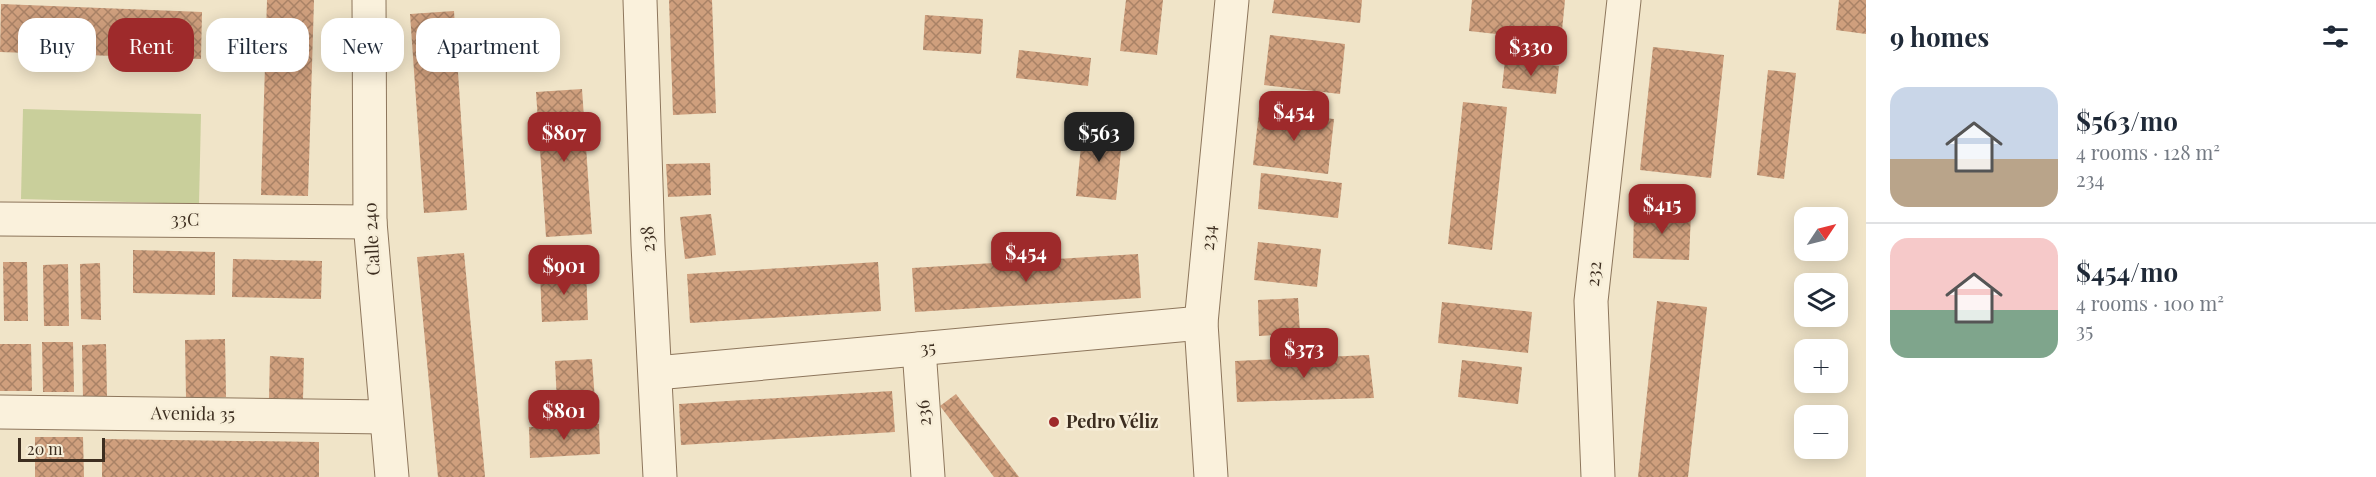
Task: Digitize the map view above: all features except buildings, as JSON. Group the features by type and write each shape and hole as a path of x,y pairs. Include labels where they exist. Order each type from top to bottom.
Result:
{"street":[{"name":"Calle 240","path":"369,0 370,222 392,477"},
{"name":"238","path":"640,0 648,245 660,477"},
{"name":"234","path":"1211,477 1201,323 1232,0"},
{"name":"232","path":"1598,477 1591,301 1624,0"},
{"name":"33C","path":"0,219 370,222"},
{"name":"35","path":"656,373 1201,323"},
{"name":"236","path":"919,349 928,477"},
{"name":"Avenida 35","path":"0,412 386,417"}],"green space":[{"path":"23,109 201,114 199,204 21,199"}],"place":[{"name":"Pedro Véliz","path":"1054,422"}]}
